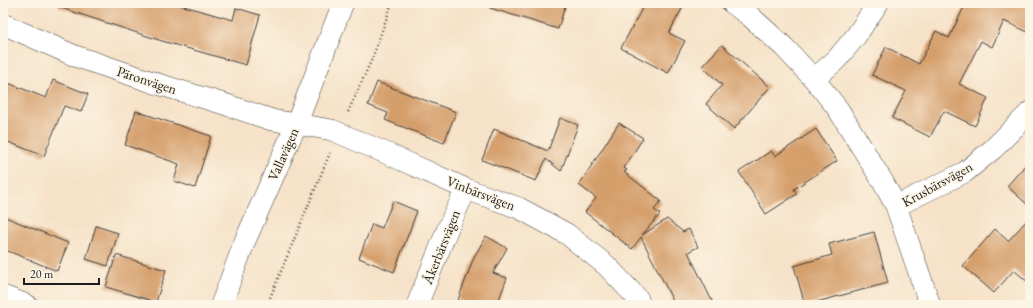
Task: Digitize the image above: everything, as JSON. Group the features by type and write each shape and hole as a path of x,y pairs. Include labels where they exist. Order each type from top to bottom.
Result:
{"street":[{"name":"Vallavägen","path":"221,305 245,242 296,125 343,3"},
{"name":"Krusbärsvägen","path":"732,3 751,17 784,47 814,79 838,109 884,182 896,206 930,305"},
{"path":"814,79 836,60 856,36 878,3"},
{"name":"Päronvägen","path":"3,24 75,56 272,120 296,125"},
{"name":"Krusbärsvägen","path":"896,206 965,172 994,149 1030,112"},
{"name":"Vinbärsvägen","path":"296,125 332,130 466,189 519,208 567,234 607,266 638,299 640,305"},
{"name":"Åkerbärsvägen","path":"417,305 448,228 466,189"},
{"path":"3,296 27,305"}],"building":[{"path":"59,3 173,3 233,20 236,8 260,15 246,65 162,41 58,7"},
{"path":"491,3 566,3 558,29 490,8"},
{"path":"645,3 685,3 669,33 685,41 668,73 621,48"},
{"path":"966,3 1030,3 1030,33 1004,21 992,47 981,41 959,84 988,98 975,126 944,111 930,137 892,118 906,91 872,75 886,47 919,64 936,31 949,38"},
{"path":"722,45 770,87 734,129 706,104 722,85 702,66"},
{"path":"53,80 88,94 81,112 64,106 44,156 3,140 3,81 46,98"},
{"path":"377,82 456,112 444,143 385,120 388,113 368,105"},
{"path":"136,111 211,136 195,188 174,181 179,164 125,145"},
{"path":"560,118 578,125 561,171 546,159 536,181 482,160 494,129 548,151"},
{"path":"619,123 643,138 624,168 627,170 624,172 661,201 654,210 660,214 642,235 667,219 683,232 689,229 698,247 688,252 714,305 675,305 641,237 632,249 585,212 596,198 579,185"},
{"path":"816,129 837,161 794,189 797,194 766,214 739,172 771,151 775,156"},
{"path":"1030,160 1030,207 1007,186"},
{"path":"393,201 417,211 394,272 359,258 372,224 382,228"},
{"path":"3,216 68,243 57,271 3,249"},
{"path":"1030,217 1030,284 1014,270 994,293 963,266 995,229 1008,241"},
{"path":"96,226 118,233 108,266 86,259"},
{"path":"874,232 888,283 805,305 794,266 832,255 829,244"},
{"path":"486,236 507,248 493,273 507,278 497,305 473,305 458,300 474,257"},
{"path":"116,255 166,270 156,302 106,287"}]}
